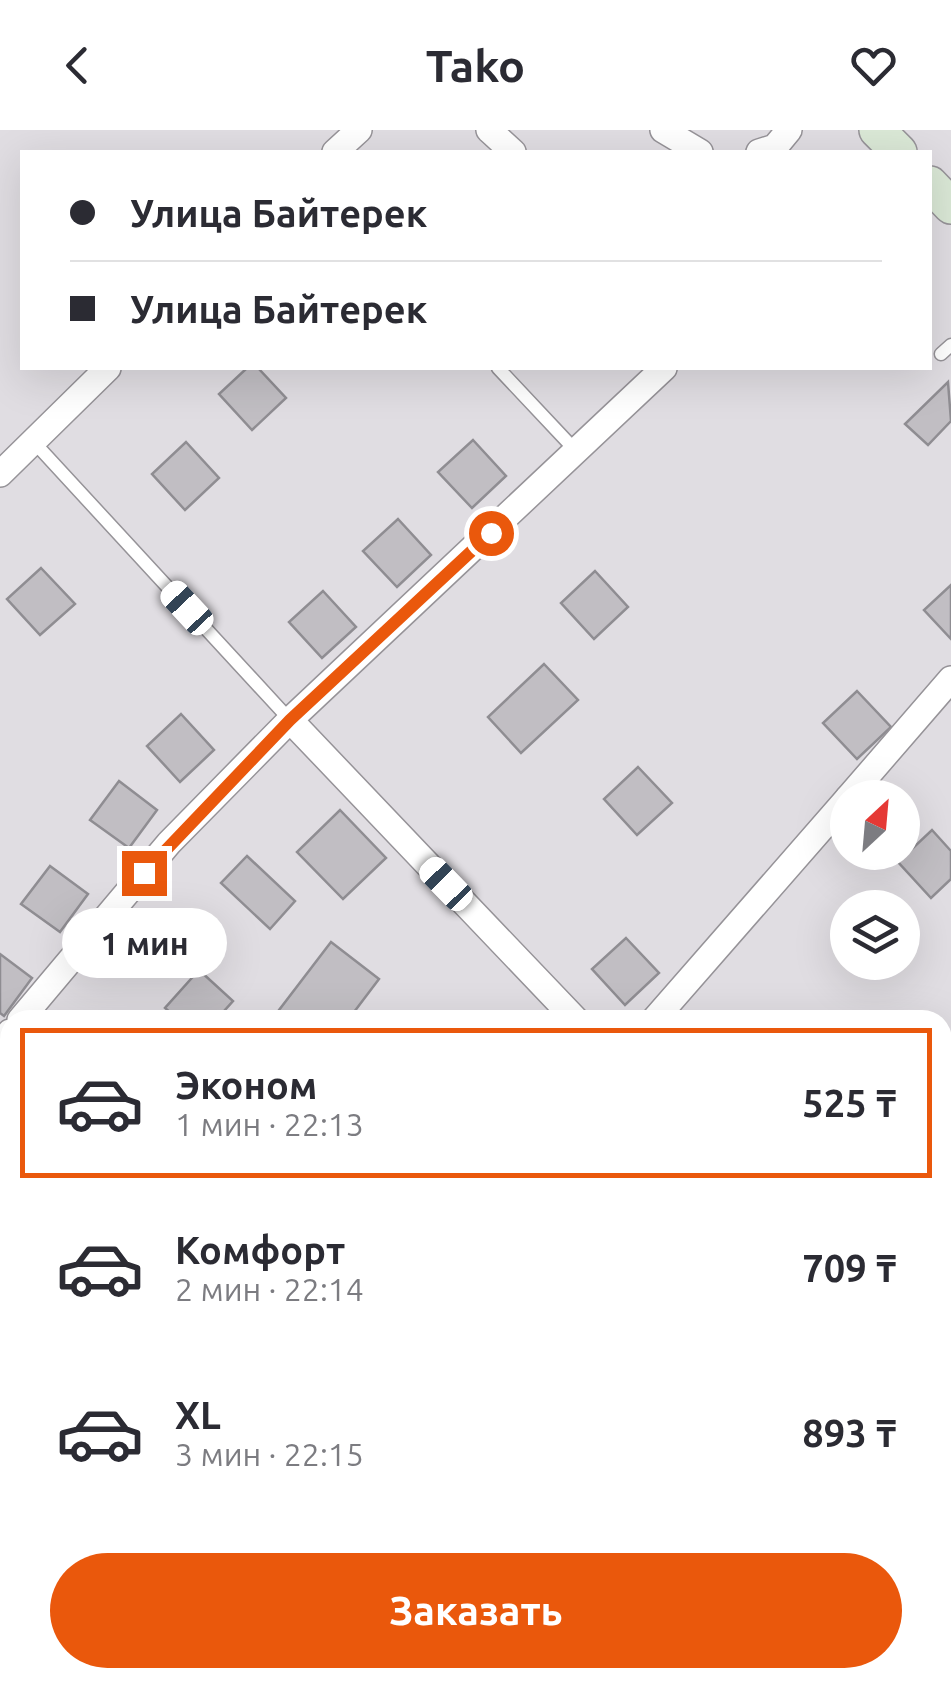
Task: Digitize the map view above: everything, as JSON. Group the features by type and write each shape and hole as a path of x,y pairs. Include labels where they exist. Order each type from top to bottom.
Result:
{"street":[{"path":"337,150 358,130"},
{"path":"489,130 511,150"},
{"path":"663,130 697,150"},
{"path":"765,150 775,147 789,130"},
{"path":"877,130 897,150"},
{"path":"932,186 951,206"},
{"path":"0,474 106,370"},
{"path":"28,1010 169,843 290,720 662,370"},
{"path":"864,780 951,679"},
{"path":"290,720 566,1010"},
{"path":"663,1010 830,819"}],"lane":[{"path":"500,370 577,452"},
{"path":"32,440 290,720"}],"building":[{"path":"245,370 260,370 286,398 252,430 219,394"},
{"path":"948,382 951,421 928,445 905,424"},
{"path":"473,440 506,476 472,508 438,472"},
{"path":"186,442 219,478 185,510 152,474"},
{"path":"398,519 431,555 397,587 363,551"},
{"path":"41,568 75,604 40,635 7,599"},
{"path":"595,571 628,607 594,639 561,603"},
{"path":"951,585 951,639 924,610"},
{"path":"323,591 356,627 322,658 289,622"},
{"path":"544,664 578,700 521,753 488,717"},
{"path":"857,691 891,727 857,759 823,723"},
{"path":"181,714 214,750 180,782 147,746"},
{"path":"638,767 672,803 637,835 604,799"},
{"path":"119,781 157,810 129,848 90,820"},
{"path":"340,810 386,858 343,899 297,852"},
{"path":"932,830 951,851 951,879 931,898 905,870 920,870 920,841"},
{"path":"247,856 295,901 270,929 221,883"},
{"path":"50,866 88,894 60,932 21,904"},
{"path":"626,938 659,973 625,1005 592,969"},
{"path":"331,942 379,979 356,1010 279,1010"},
{"path":"0,954 32,978 8,1010 0,1010"},
{"path":"199,970 233,1001 225,1010 165,1008"}],"route":[{"path":"144,873 290,720 491,533"}]}
